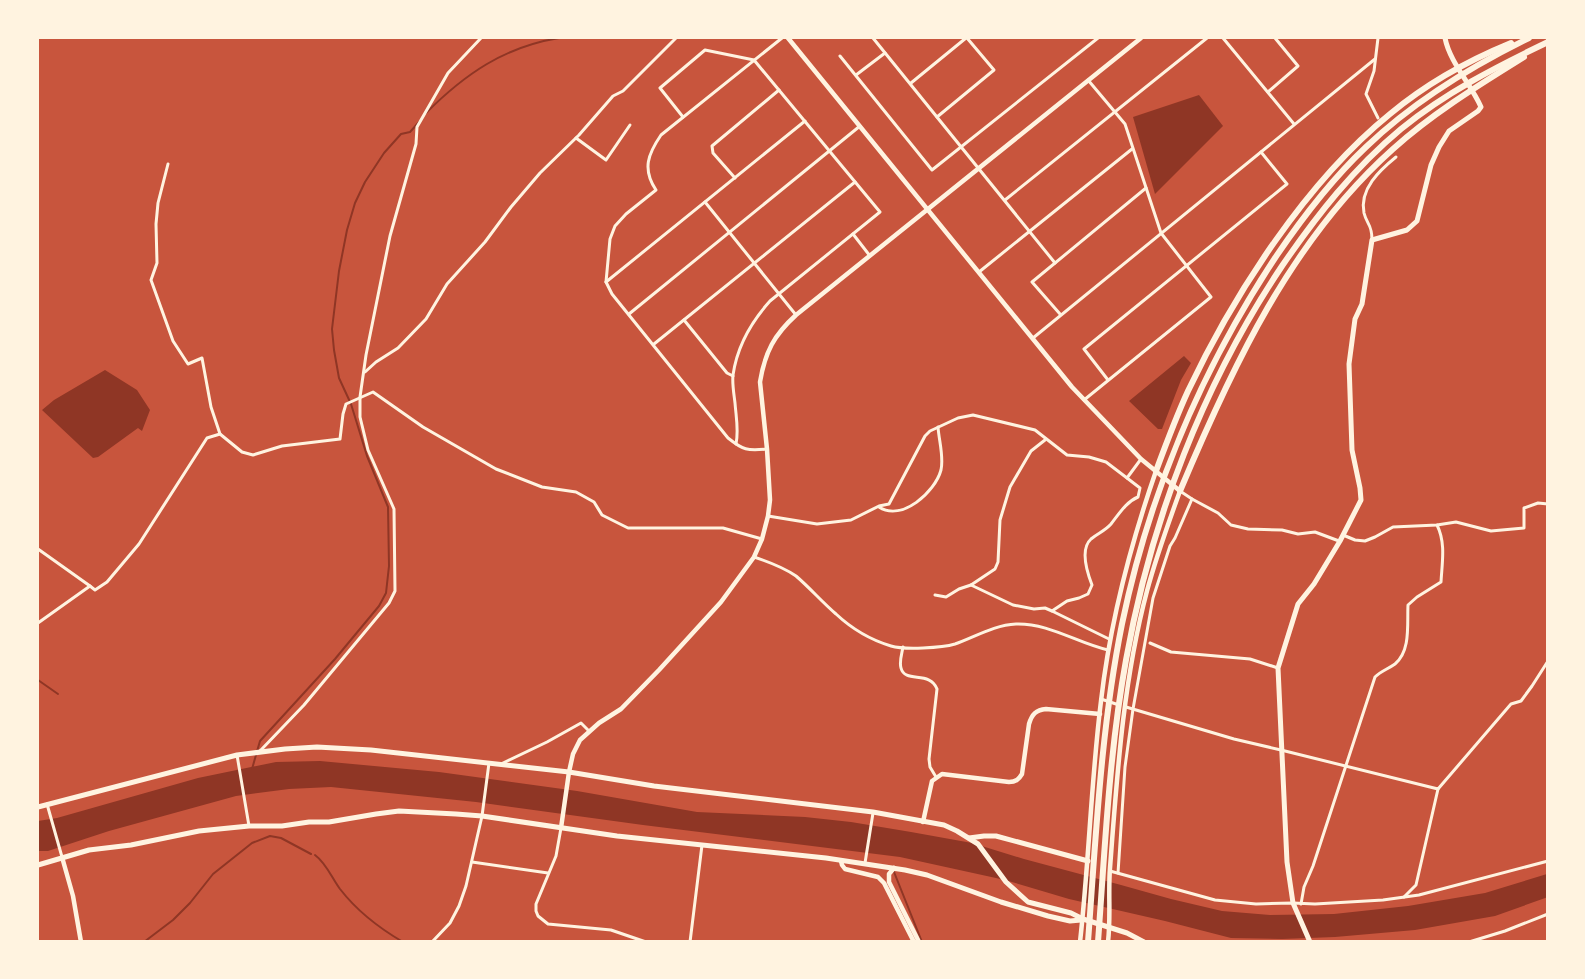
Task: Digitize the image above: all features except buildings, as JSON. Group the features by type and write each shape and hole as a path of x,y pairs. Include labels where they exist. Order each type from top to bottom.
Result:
{"highway":[{"path":"1156,471 1188,391 1229,314 1286,227 1326,176 1373,128 1426,87 1464,64 1523,38"},
{"path":"1088,942 1109,697 1130,590 1153,508 1180,436 1212,366 1258,284 1299,224 1333,181 1396,120 1431,93 1467,70 1529,38"},
{"path":"1098,942 1107,809 1115,735 1125,663 1140,591 1174,480 1226,361 1279,271 1314,221 1371,156 1437,102 1473,80 1548,42"},
{"path":"1180,491 1216,406 1254,330 1298,260 1335,210 1409,135 1481,83 1548,42"}],"main road":[{"path":"1310,942 1293,903 1287,862 1278,668 1298,604 1314,584 1342,538 1361,500 1352,450 1349,364 1355,319 1362,304 1372,240 1407,230 1418,221 1431,165 1438,147 1449,131 1479,111 1481,107 1445,38"},
{"path":"38,807 237,754 317,747 371,750 568,772 654,786 944,825 971,839 983,849 1006,882 1028,902 1071,913 1083,920 1127,933 1144,942"},
{"path":"38,865 61,854 131,845 199,831 329,822 399,811 482,813 617,836 865,862 927,875 1001,902 1048,916 1070,921 1083,920"},
{"path":"971,839 996,836 1088,861"}],"street":[{"path":"258,752 304,705 389,603 394,591 394,508 368,450 360,417 363,374 390,236 416,144 417,127 448,73 481,38"},
{"path":"363,374 376,362 398,348 426,319 447,284 485,242 540,173 576,138 613,96 623,91 676,38"},
{"path":"767,449 751,451 743,449 728,438 612,294 606,282 610,239 615,226 656,189 648,173 648,160 652,148 661,135 782,38"},
{"path":"788,38 1072,387 1141,459 1180,491 1218,513 1231,525 1248,529 1282,530 1298,534 1315,532 1365,541 1394,527 1456,522 1491,531 1524,528 1524,508 1538,503 1548,504"},
{"path":"873,38 1056,262"},
{"path":"911,84 967,38 994,70 937,117"},
{"path":"840,56 932,170 1098,38"},
{"path":"646,942 616,931 548,924 542,921 536,911 536,904 556,856 568,772 580,740 599,723 621,709 721,602 754,556 762,539 768,516 770,486 760,381 774,339 796,315 1138,38"},
{"path":"1005,200 1207,38"},
{"path":"1223,38 1294,124"},
{"path":"1268,92 1298,66 1275,38"},
{"path":"1378,38 1374,72 1366,94 1378,118"},
{"path":"683,117 660,88 705,50 754,60 880,212 770,301 749,328 733,376 738,433 736,444"},
{"path":"856,76 885,53"},
{"path":"1032,338 1375,59"},
{"path":"1084,400 1211,297 1161,233 1125,124 1088,80"},
{"path":"735,178 713,153 712,147 779,90"},
{"path":"606,282 805,121"},
{"path":"576,138 606,160 630,125"},
{"path":"628,314 860,126"},
{"path":"979,272 1133,148"},
{"path":"1108,380 1084,349 1287,184 1261,152"},
{"path":"1372,240 1372,229 1363,206 1374,177 1396,157"},
{"path":"168,164 158,202 157,263 151,280 173,341 188,364 202,358 211,407 220,434 242,452 253,455 282,446 340,439 346,404 373,392 423,427 496,469 542,487 576,492 594,502 602,515 628,528 723,528 762,539"},
{"path":"653,345 855,182"},
{"path":"1060,315 1032,282 1146,188"},
{"path":"705,202 796,315"},
{"path":"853,234 870,256"},
{"path":"684,320 727,373 733,376"},
{"path":"768,516 817,524 851,520 879,506 889,504 925,436 930,431 958,418 973,415 1035,430 1067,455 1089,457 1106,462 1140,488 1138,497 1132,500 1106,530 1089,540 1085,551 1092,585 1088,594 1067,601 1052,611"},
{"path":"879,506 888,511 900,511 925,495 939,476 942,466 938,428"},
{"path":"38,549 95,590 106,582 140,544 207,438 220,434"},
{"path":"935,595 946,597 971,585 995,569 998,562 1000,520 1010,487 1031,451 1046,440"},
{"path":"1127,478 1141,459"},
{"path":"1080,942 1101,699 1111,639 1131,550 1156,471"},
{"path":"1108,942 1110,871 1125,707 1147,591 1180,491"},
{"path":"1118,873 1125,767 1153,598 1170,546 1192,499"},
{"path":"1301,903 1304,887 1313,866 1375,676 1402,657 1406,648 1408,605 1441,582 1442,535 1437,525"},
{"path":"754,556 795,576 853,627 874,640 894,647 926,648 954,644 984,631 1013,624 1033,625 1059,632 1109,651"},
{"path":"971,585 1013,605 1034,609 1045,608 1111,639"},
{"path":"38,623 90,586"},
{"path":"1150,643 1172,652 1250,659 1278,668"},
{"path":"903,648 900,665 904,673 932,680 937,689 929,759 930,767 936,777"},
{"path":"1403,897 1416,885 1438,789 1511,705 1521,701 1548,661"},
{"path":"1101,699 1234,739 1438,789"},
{"path":"923,822 930,786 936,777 942,774 1013,782 1020,778 1029,724 1031,718 1039,710 1100,714"},
{"path":"499,765 581,723 589,731"},
{"path":"237,754 249,826"},
{"path":"432,942 450,923 466,886 482,813 489,763"},
{"path":"47,804 73,896 81,942"},
{"path":"865,862 873,815"},
{"path":"690,942 702,845"},
{"path":"842,861 845,869 878,878 885,883 916,942"},
{"path":"1110,871 1215,900 1256,904 1347,903 1419,895 1548,861"},
{"path":"472,862 548,873"},
{"path":"894,868 889,874 889,882 916,942"},
{"path":"1469,942 1548,914"}],"shaded area":[{"path":"1199,95 1223,126 1155,194 1133,117"},
{"path":"1184,356 1191,363 1181,380 1162,429 1158,429 1129,401"},
{"path":"105,370 137,390 150,410 142,431 138,428 98,457 93,458 42,410 54,400"},
{"path":"320,761 439,772 577,791 697,812 805,817 851,822 972,843 1171,899 1222,911 1270,915 1334,914 1408,906 1485,893 1547,874 1548,897 1495,916 1415,930 1335,937 1231,938 1069,899 1005,880 900,857 476,802 331,787 289,789 236,796 109,831 48,851 38,851 38,821 57,818 198,778 276,762"}],"waterway":[{"path":"426,113 456,86 486,64 520,48 559,38"},
{"path":"252,769 260,741 335,659 379,606 386,593 389,566 388,507 367,456 351,404 339,378 332,329 339,271 355,203 365,182 384,153 401,134 410,132 419,122"},
{"path":"38,680 58,694"},
{"path":"144,942 173,920 213,874 252,843 270,836 281,838 311,854"},
{"path":"315,855 340,889 361,912 403,942"},
{"path":"894,872 922,942"}]}
